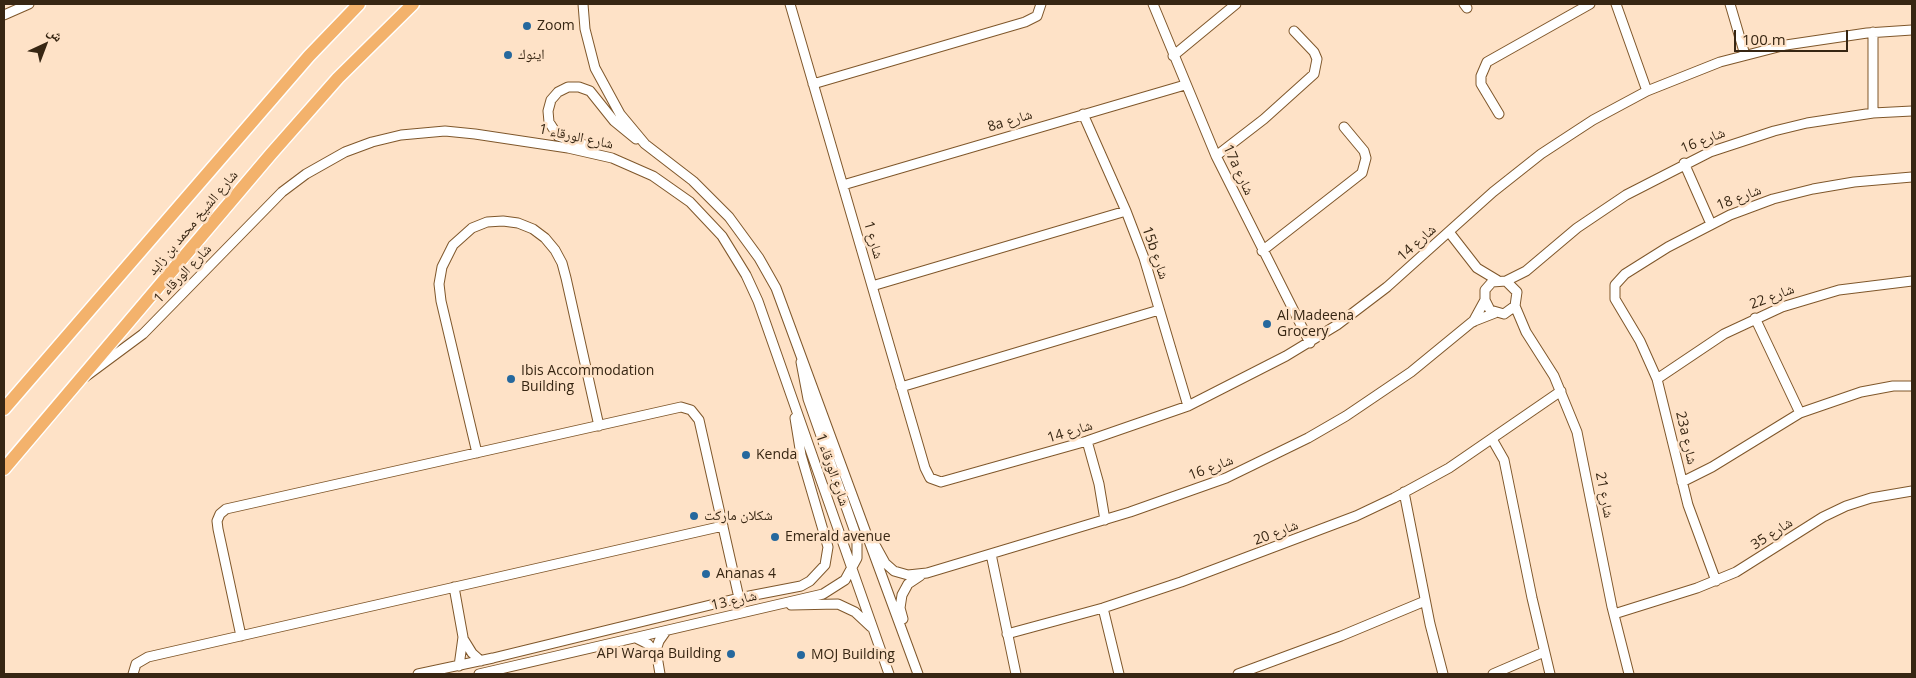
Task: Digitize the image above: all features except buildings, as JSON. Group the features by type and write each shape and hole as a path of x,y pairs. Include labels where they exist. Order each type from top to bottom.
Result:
{"highway":[{"name":"شارع الشيخ محمد بن زايد","path":"4,409 309,56 359,4"},
{"name":"شارع الشيخ محمد بن زايد","path":"4,469 332,85 414,4"}],"street":[{"path":"4,15 28,4"},
{"name":"شارع الورقاء 1","path":"583,4 588,42 600,80 620,114 645,144 706,192 740,230 760,258 776,288 918,674"},
{"name":"شارع 1","path":"790,4 925,468 930,478 935,481"},
{"name":"17a شارع","path":"1153,4 1216,156 1262,251 1310,343"},
{"path":"1174,56 1236,4"},
{"path":"1499,114 1481,84 1481,76 1487,62 1590,4"},
{"path":"1616,4 1647,91"},
{"path":"1730,4 1745,55"},
{"path":"813,84 1025,22 1037,16 1041,7"},
{"name":"شارع 14","path":"935,481 946,482 1087,442 1188,406 1214,395 1310,343 1381,292 1493,192 1541,154 1593,120 1647,91 1695,71 1745,55 1786,45 1870,33 1912,30"},
{"path":"1216,156 1264,119 1314,74 1317,66 1314,52 1294,31"},
{"path":"1870,33 1876,113"},
{"name":"8a شارع","path":"843,185 1185,85"},
{"path":"627,164 603,151 558,136 551,127 548,117 549,106 554,96 563,89 574,86 590,91 619,126 645,144"},
{"name":"شارع 16","path":"1506,281 1532,266 1601,211 1681,165 1710,152 1774,131 1807,123 1876,113 1912,111"},
{"name":"15b شارع","path":"1083,114 1126,211 1188,406"},
{"path":"1262,251 1362,173 1366,158 1364,151 1344,128"},
{"name":"شارع الورقاء 1","path":"79,382 143,334 282,192 318,166 358,147 408,134 460,132 583,150 627,164 666,184 690,202 712,224 731,248 752,288 889,674"},
{"path":"1681,165 1710,224"},
{"name":"شارع 18","path":"1619,306 1614,292 1619,278 1668,247 1710,224 1772,200 1813,189 1854,182 1912,177"},
{"path":"872,286 1126,211"},
{"path":"477,453 441,300 439,284 442,267 448,252 458,238 472,228 487,222 503,221 518,223 539,233 555,250 562,263 566,278 599,426"},
{"path":"1447,234 1477,268 1485,290 1484,300 1490,310 1499,313 1515,306 1517,292 1506,281 1497,280 1477,268"},
{"name":"شارع 16","path":"1517,292 1532,266"},
{"path":"1485,290 1497,280"},
{"name":"شارع 22","path":"1656,379 1724,334 1782,306 1839,290 1912,281"},
{"name":"شارع 16","path":"1472,322 1484,300"},
{"name":"شارع 21","path":"1515,306 1526,332 1546,361 1562,394 1582,453 1613,610 1629,674"},
{"name":"23a شارع","path":"1619,306 1640,341 1656,379 1682,482 1696,528 1716,581"},
{"path":"901,387 1159,310"},
{"name":"شارع 16","path":"866,530 885,563 894,571 908,575 927,573 1109,519 1226,478 1308,438 1379,395 1411,372 1472,322 1499,313"},
{"name":"شارع 21","path":"1499,313 1526,332"},
{"path":"1755,318 1800,413"},
{"path":"801,352 803,380 808,399 857,538 858,552 852,571"},
{"path":"1682,482 1712,467 1800,413 1861,392 1893,386 1912,386"},
{"name":"شارع 20","path":"1007,634 1102,608 1265,552 1356,516 1449,468 1533,410 1562,394"},
{"name":"شارع 13","path":"418,674 481,661 739,598 806,584 818,574 827,559 828,541 802,455 795,405"},
{"path":"241,636 217,521 220,514 226,509 680,407 691,410 699,420 739,598"},
{"path":"1492,439 1504,460 1550,674"},
{"path":"1087,442 1109,519"},
{"name":"شارع 35","path":"1613,610 1647,603 1716,581 1754,562 1823,517 1846,506 1870,498 1912,491"},
{"path":"1404,492 1425,601 1443,674"},
{"path":"133,674 136,664 141,659 723,526"},
{"path":"988,555 1016,674"},
{"name":"شارع 13","path":"479,674 784,604 833,590 852,571"},
{"name":"شارع 16","path":"910,651 900,608 900,599 908,584 927,573"},
{"path":"454,587 463,638 459,666"},
{"path":"1238,674 1341,636 1425,601"},
{"path":"784,604 798,606 838,604 855,612 874,629"},
{"path":"1102,608 1118,674"},
{"path":"660,674 656,655 659,641 667,630"},
{"path":"463,638 481,661"},
{"path":"636,638 648,644 656,655"},
{"path":"1493,674 1544,652"}],"place":[{"name":"Zoom","path":"527,26"},
{"name":"اينوك","path":"508,55"},
{"name":"Al Madeena Grocery","path":"1267,324"},
{"name":"Ibis Accommodation Building","path":"511,379"},
{"name":"Kenda","path":"746,455"},
{"name":"شكلان ماركت","path":"694,516"},
{"name":"Emerald avenue","path":"775,537"},
{"name":"Ananas 4","path":"706,574"},
{"name":"API Warqa Building","path":"731,654"},
{"name":"MOJ Building","path":"801,655"}]}
